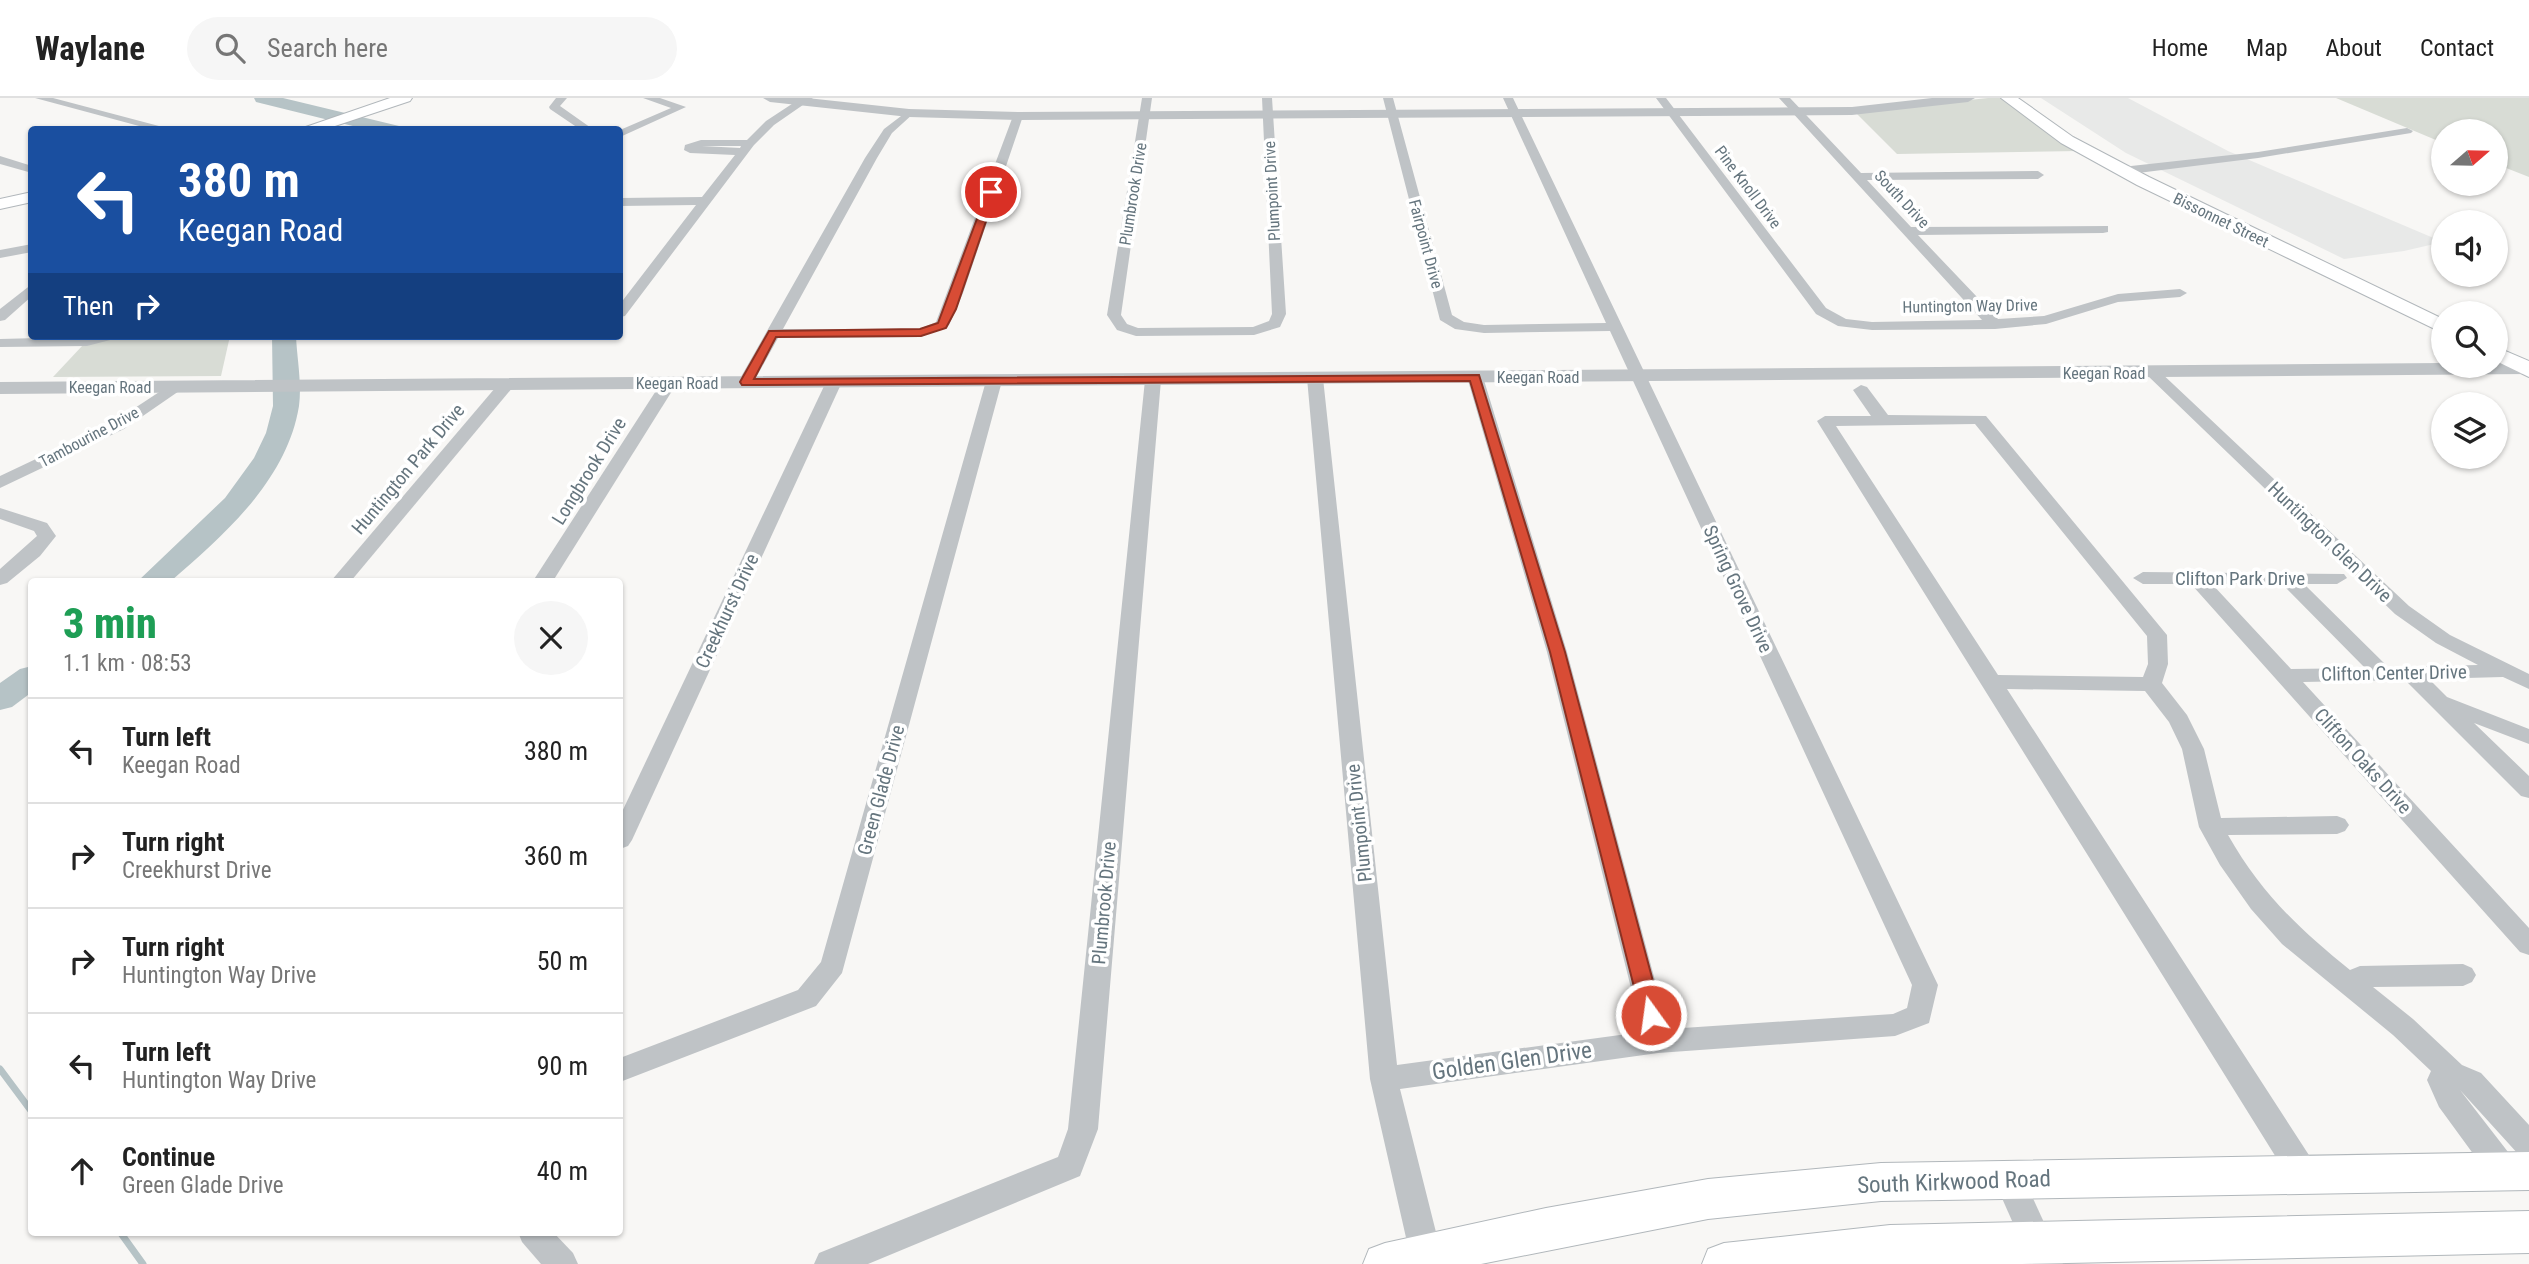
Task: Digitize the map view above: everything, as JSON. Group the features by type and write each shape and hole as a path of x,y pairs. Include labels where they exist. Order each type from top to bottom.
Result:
{"main road":[{"name":"Bissonnet Street","path":"2008,98 2067,140 2122,170 2148,176 2431,304"},
{"name":"Bissonnet Street","path":"2029,98 2148,176 2283,249 2431,321"},
{"path":"335,126 411,100"},
{"path":"0,204 28,198"},
{"path":"0,212 28,206"},
{"path":"2283,249 2306,246"},
{"path":"2409,310 2431,309"},
{"path":"2508,347 2528,365"},
{"path":"2508,358 2528,365"},
{"name":"South Kirkwood Road","path":"1385,1264 1427,1259 1708,1199 1881,1182 2305,1177 2520,1163"},
{"path":"1724,1264 1890,1246 2041,1252 2529,1232"}],"street":[{"path":"40,98 153,126"},
{"path":"562,98 554,107 583,126"},
{"path":"623,133 681,107 648,98"},
{"path":"770,98 909,113 1017,116 1392,114 1511,105 1672,112 1852,111 1968,98"},
{"name":"Plumbrook Drive","path":"1118,289 1147,98"},
{"name":"Plumpoint Drive","path":"1118,289 1114,315 1122,327 1136,332 1254,331 1275,324 1279,314 1278,283 1267,98"},
{"name":"Fairpoint Drive","path":"1388,98 1445,317 1460,326 1518,329 1616,327"},
{"name":"Pine Knoll Drive","path":"1661,98 1809,296"},
{"name":"South Drive","path":"1784,98 1995,325"},
{"path":"623,308 747,148 770,123 804,100"},
{"name":"Spring Grove Drive","path":"1511,105 1925,985 1919,1015 1895,1025 1849,1028"},
{"path":"746,382 871,158 888,131 909,113"},
{"path":"773,334 921,332 942,325 956,293 1017,116"},
{"path":"2148,176 2407,131"},
{"path":"2148,176 2210,169 2258,155"},
{"path":"0,160 28,169"},
{"path":"1857,177 2038,175"},
{"path":"623,202 706,201"},
{"path":"1907,231 2103,229"},
{"path":"0,254 28,249"},
{"path":"0,317 28,292"},
{"name":"Huntington Way Drive","path":"1809,296 1821,311 1843,323 1872,326 1995,325 2049,321 2096,303 2125,297 2180,293"},
{"path":"0,343 95,340"},
{"name":"Keegan Road","path":"0,388 2152,372 2528,365"},
{"name":"Huntington Glen Drive","path":"2152,372 2402,610 2443,639 2529,682"},
{"path":"1475,377 1557,652 1658,1041"},
{"name":"Plumpoint Drive","path":"1315,378 1384,1079 1427,1259"},
{"name":"Plumbrook Drive","path":"830,1264 1030,1185 1070,1166 1083,1129 1153,380"},
{"name":"Green Glade Drive","path":"623,1069 807,998 833,967 994,381"},
{"name":"Creekhurst Drive","path":"623,834 835,382"},
{"name":"Longbrook Drive","path":"545,578 669,383"},
{"name":"Huntington Park Drive","path":"344,578 507,384"},
{"name":"Tambourine Drive","path":"0,483 118,426 176,386"},
{"path":"1861,390 1882,419"},
{"path":"2151,684 2158,664 2157,635 1980,419 1825,421 2305,1177"},
{"path":"0,513 41,527 47,536 33,552 0,579"},
{"name":"Clifton Park Drive","path":"2143,578 2337,578"},
{"name":"Clifton Oaks Drive","path":"2196,578 2519,921 2529,945"},
{"path":"2287,578 2382,673"},
{"name":"Clifton Center Drive","path":"2286,676 2503,671"},
{"path":"2410,673 2529,790"},
{"path":"1992,682 2151,684"},
{"path":"2151,684 2179,720 2193,749 2211,827 2228,859 2260,902 2291,937 2403,1027 2452,1073 2441,1080 2449,1098 2520,1163"},
{"path":"2439,701 2529,737"},
{"path":"2211,827 2337,825"},
{"path":"2345,983 2360,977 2463,975"},
{"name":"Golden Glen Drive","path":"1384,1079 1658,1041 1849,1028"},
{"path":"2009,1180 2041,1252"},
{"path":"537,1236 562,1264"}],"shaded area":[{"path":"2003,98 2079,151 1897,154 1855,112"},
{"path":"2041,98 2128,98 2228,151 2431,237 2431,245 2344,259 2126,153"},
{"path":"2336,98 2529,98 2529,177 2508,169 2508,119 2431,119 2431,138"},
{"path":"102,340 229,340 221,376 53,377 83,345"}],"waterway":[{"path":"262,98 377,126"},
{"path":"156,578 216,525 253,482 268,458 279,433 286,406 284,340"},
{"path":"0,699 28,679"},
{"path":"0,1069 28,1107"},
{"path":"123,1236 143,1264"}],"route":[{"path":"991,192 951,309 942,325 921,332 773,334 746,382 1475,377 1557,652 1651,1015"}]}
